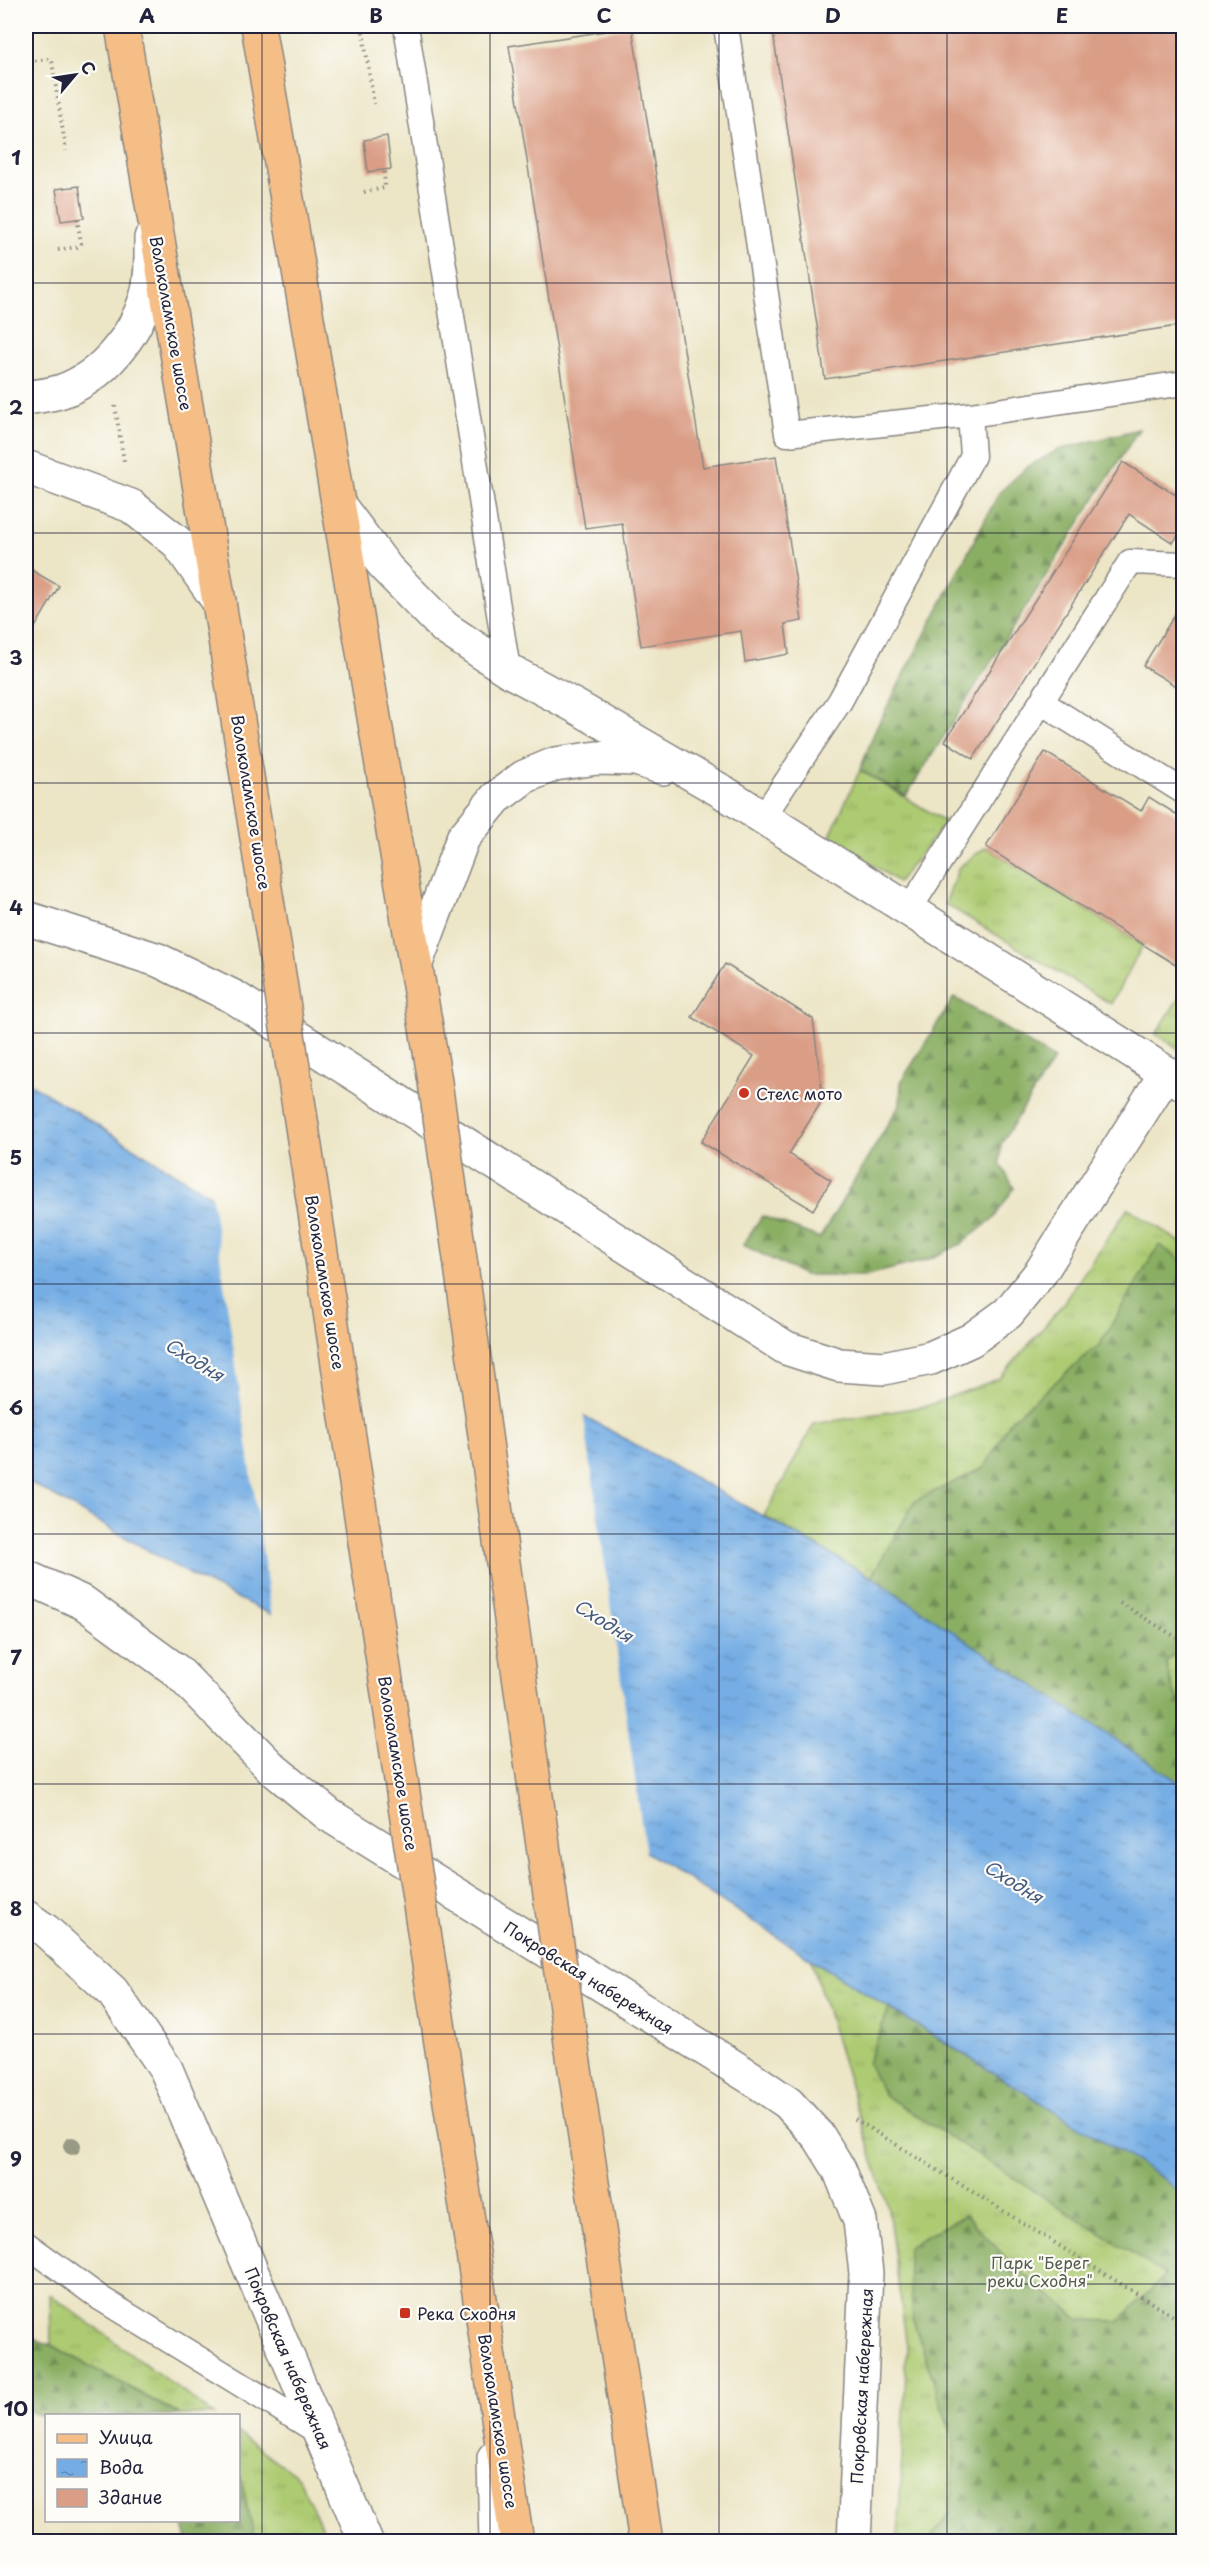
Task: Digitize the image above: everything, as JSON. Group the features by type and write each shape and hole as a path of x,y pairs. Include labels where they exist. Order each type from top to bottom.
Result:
{"main road":[{"name":"Волоколамское шоссе","path":"122,26 279,975 517,2541"},
{"path":"258,26 434,1075 571,2043 646,2541"}],"street":[{"path":"26,398 62,392 90,376 120,348 136,322 147,296 152,206"},
{"path":"26,467 131,506 177,542 219,602"},
{"path":"26,918 158,960 234,997 786,1348 839,1365 884,1368 931,1358 971,1340 1008,1313 1041,1272 1175,1079 708,783 508,670 445,628 387,569 338,504"},
{"path":"416,963 463,838 496,798 524,777 555,764 597,758 636,759 708,783"},
{"name":"Покровская набережная","path":"26,1577 84,1603 168,1664 273,1769 329,1815 750,2077 788,2103 819,2137 839,2169 860,2221 866,2273 854,2541"},
{"name":"Покровская набережная","path":"26,1917 45,1930 112,1991 166,2068 366,2541"},
{"path":"493,2382 496,2541"}],"lane":[{"path":"406,26 508,670"},
{"path":"726,26 787,434 970,415 1184,383"},
{"path":"763,817 840,701 973,456 970,415"},
{"path":"909,910 1130,562 1184,564"},
{"path":"1041,702 1184,792"},
{"path":"26,2244 100,2298 320,2433"}],"path":[{"path":"362,26 374,104"},
{"path":"29,61 49,58 52,62 66,151"},
{"path":"364,192 385,188 384,170"},
{"path":"58,250 77,247 81,243 77,219"},
{"path":"113,399 125,465"},
{"path":"1120,1603 1184,1642"},
{"path":"858,2121 1184,2323"}],"green space":[{"path":"1139,429 906,796 860,770 876,728 999,493 1027,467 1058,450"},
{"path":"860,770 946,822 898,882 830,836"},
{"path":"986,847 1143,945 1111,1004 945,904 959,867"},
{"path":"1183,991 1183,1052 1156,1034"},
{"path":"954,997 1054,1059 1001,1144 1000,1163 1014,1188 994,1218 961,1244 927,1260 868,1275 804,1275 743,1245 762,1216 820,1238 900,1104 901,1082"},
{"path":"1128,1208 1183,1244 1183,1785 871,1577 764,1516 814,1424 927,1406 1000,1378 1060,1308"},
{"path":"1159,1245 1183,1261 1184,1643 1166,1663 1173,1689 1183,1705 1183,1785 871,1577 915,1501 985,1467 1011,1420 1100,1344"},
{"name":"Парк \"Берег реки Сходня\"","path":"811,1959 1161,2177 1183,2194 1183,2541 898,2541 907,2347 888,2209"},
{"name":"Парк \"Берег реки Сходня\"","path":"889,2008 1161,2177 1183,2194 1183,2541 929,2541 950,2512 955,2446 913,2320 907,2247 965,2215 1011,2263 1080,2320 1119,2321 1166,2275 884,2095 868,2063"},
{"path":"50,2294 213,2414 178,2414 51,2345"},
{"path":"26,2336 51,2345 178,2414 45,2414 45,2418 26,2410"},
{"path":"240,2434 298,2477 328,2541 255,2541 240,2474"},
{"path":"240,2474 255,2541 187,2541 182,2522 240,2522"}],"water":[{"name":"Сходня","path":"26,1081 263,1228 579,1413 871,1577 1183,1785 1183,2194 1161,2177 811,1959 307,1632 196,1578 26,1480"}],"pier":[{"path":"211,1192 583,1411 646,1856 306,1635 272,1618"}],"building":[{"path":"772,26 1184,26 1184,325 825,379"},
{"path":"632,27 703,467 776,456 802,621 785,624 789,654 745,662 741,631 641,646 622,523 585,528 509,46"},
{"path":"387,136 391,169 368,172 364,140"},
{"path":"79,186 84,218 61,221 56,189"},
{"path":"1123,462 1184,500 1184,526 1173,543 1129,514 973,759 945,741"},
{"path":"26,567 59,586 26,643"},
{"path":"1184,600 1184,691 1143,666"},
{"path":"1045,752 1141,811 1149,797 1184,819 1184,824 1178,833 1184,836 1184,970 986,847"},
{"path":"725,964 813,1019 823,1099 789,1154 831,1180 813,1210 701,1142 754,1056 692,1017"}],"place":[{"name":"Стелс мото","path":"744,1093"},
{"name":"Река Сходня","path":"405,2313"}]}
